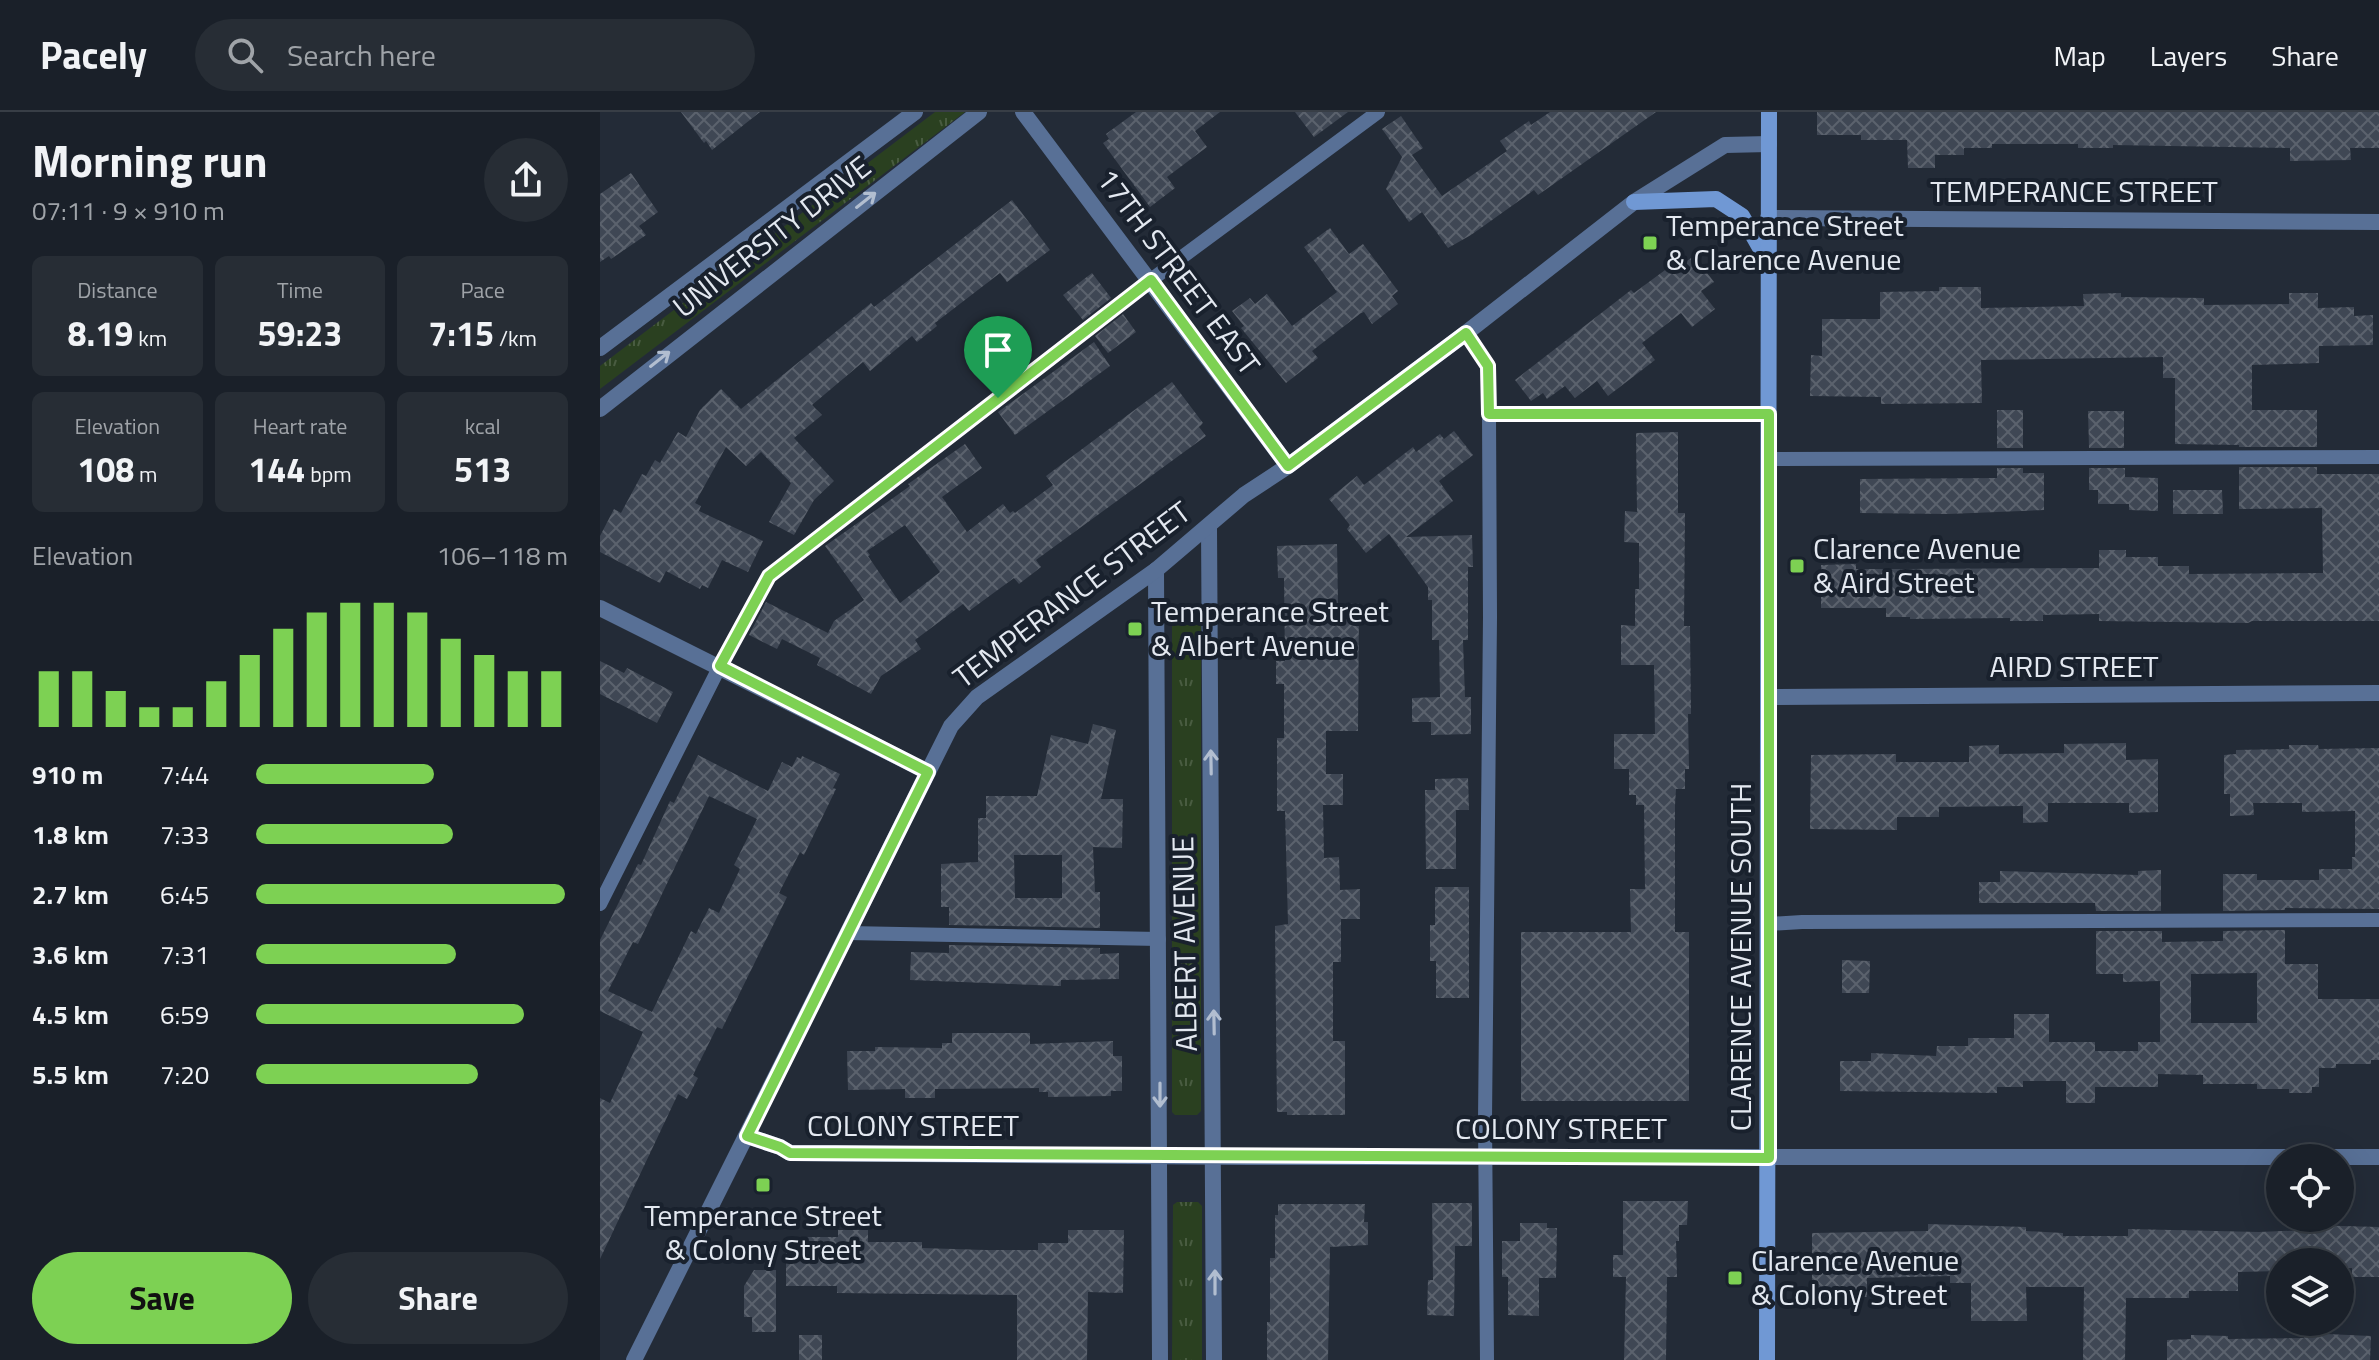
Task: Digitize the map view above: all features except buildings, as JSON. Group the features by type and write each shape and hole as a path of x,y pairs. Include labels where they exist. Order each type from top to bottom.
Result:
{"main road":[{"name":"CLARENCE AVENUE SOUTH","path":"1767,1360 1769,112"},
{"path":"1634,202 1716,199 1742,216 1769,263"}],"street":[{"name":"UNIVERSITY DRIVE","path":"600,348 915,112"},
{"name":"UNIVERSITY DRIVE","path":"600,409 979,112"},
{"name":"17TH STREET EAST","path":"1023,112 1288,466"},
{"name":"TEMPERANCE STREET","path":"634,1360 951,726 977,697 1156,570 1244,495 1288,466 1466,333 1634,202 1725,145 1769,144"},
{"name":"TEMPERANCE STREET","path":"1768,218 2379,222"},
{"name":"ALBERT AVENUE","path":"1209,527 1214,1360"},
{"name":"ALBERT AVENUE","path":"1156,570 1160,1360"},
{"path":"600,608 928,772"},
{"name":"AIRD STREET","path":"1769,697 2379,693"},
{"name":"COLONY STREET","path":"747,1136 790,1153 1215,1157 2379,1157"}],"lane":[{"path":"600,904 769,576 1151,280 1378,112"},
{"path":"1466,333 1488,366 1489,414 1487,1360"},
{"path":"1489,414 1769,414"},
{"path":"1768,459 2379,457"},
{"path":"1769,924 2379,920"},
{"path":"848,933 1159,939"}],"green space":[{"path":"935,112 965,112 600,389 600,366"},
{"path":"1177,612 1198,612 1201,618 1201,1111 1197,1115 1175,1115 1172,1112 1172,617"},
{"path":"1177,1202 1198,1202 1202,1206 1202,1360 1172,1360 1173,1205"}],"place":[{"name":"Temperance Street & Clarence Avenue","path":"1650,243"},
{"name":"Clarence Avenue & Aird Street","path":"1797,566"},
{"name":"Temperance Street & Albert Avenue","path":"1135,629"},
{"name":"Temperance Street & Colony Street","path":"763,1185"},
{"name":"Clarence Avenue & Colony Street","path":"1735,1278"}],"route":[{"path":"1151,280 1288,466 1466,333 1488,366 1489,414 1769,414 1769,1158 790,1153 747,1136 928,772 720,666 769,576 998,398 1151,280"}]}
